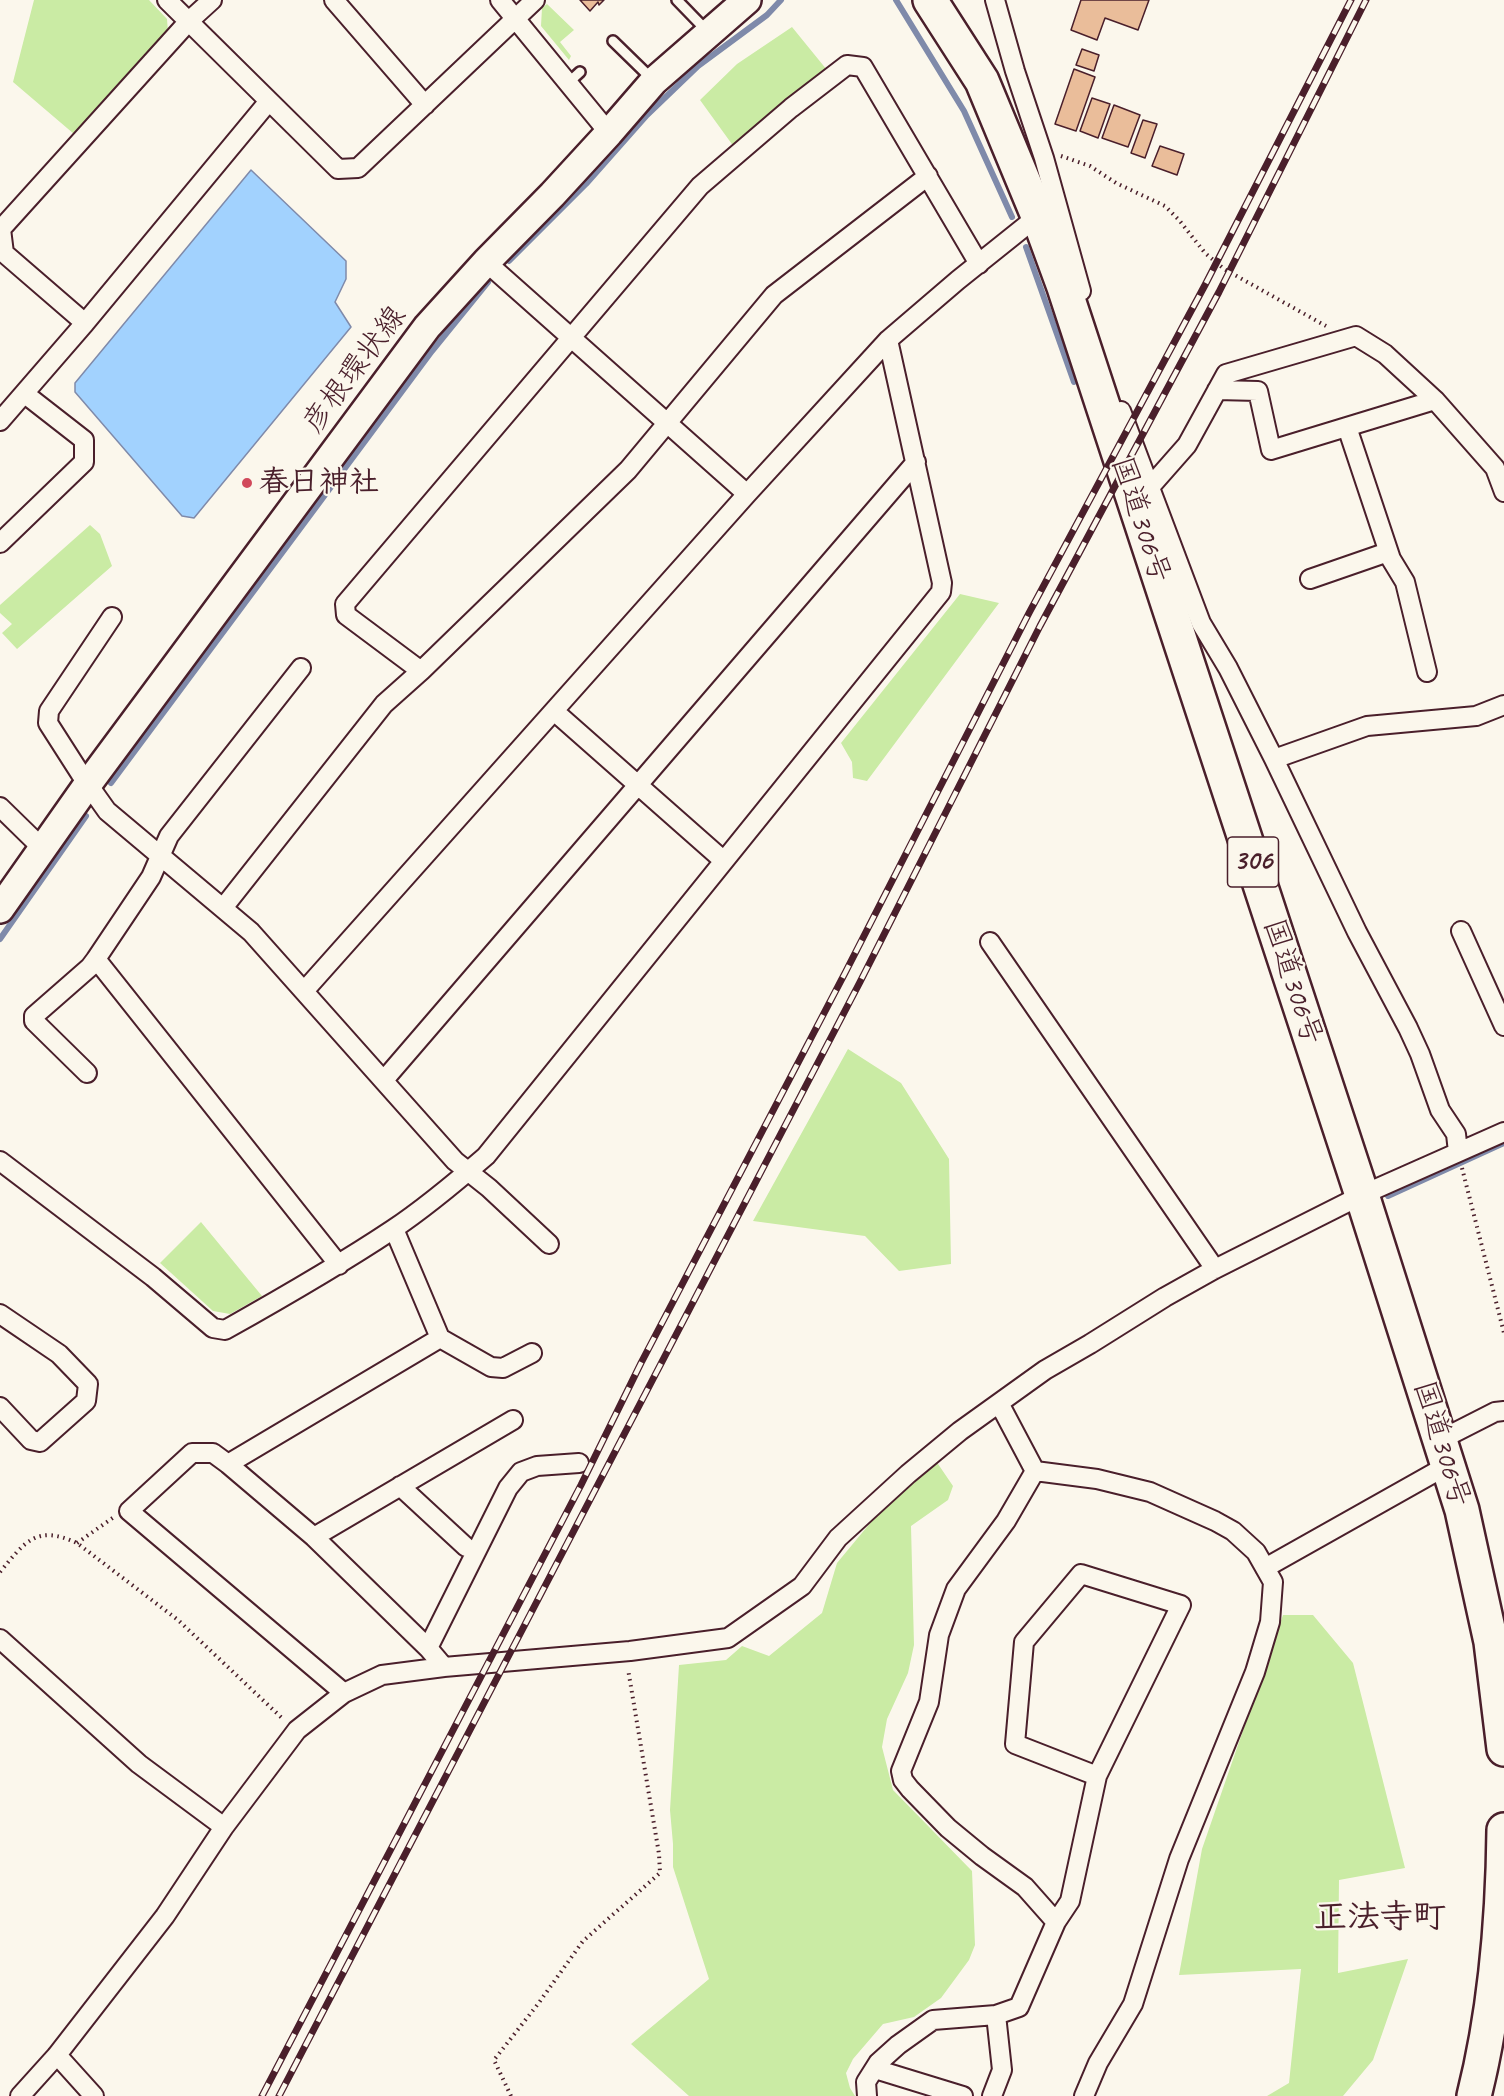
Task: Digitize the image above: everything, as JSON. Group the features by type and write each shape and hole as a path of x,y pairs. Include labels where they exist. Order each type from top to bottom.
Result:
{"highway":[{"name":"国道306号","path":"930,0 982,81 1038,216 1362,1195 1462,1510 1491,1642 1504,1749"},
{"path":"1474,2096 1490,2018 1503,1903 1504,1830"}],"main road":[{"name":"彦根環状線","path":"0,909 88,784 427,327 486,262 552,195 654,81 747,0"}],"street":[{"path":"167,0 338,169 358,168 535,0"},
{"path":"85,322 4,253 1,229 189,21 212,0"},
{"path":"334,0 425,105"},
{"path":"500,0 574,77 609,133"},
{"path":"995,0 1106,373 1201,623 1228,669 1357,932 1408,1028 1440,1110 1456,1134 1460,1159"},
{"path":"421,671 346,615 345,604 700,186 847,65 863,67 979,264"},
{"path":"0,421 269,101"},
{"path":"223,908 384,704 628,470 774,295 928,176"},
{"path":"305,990 747,494 888,340 1038,216"},
{"path":"486,262 747,494"},
{"path":"1150,487 1187,445 1226,374 1356,336 1385,354 1435,400 1500,468 1504,492"},
{"path":"0,1161 153,1277 213,1328 225,1330 339,1264 394,1229 486,1156 941,592 942,583 888,340"},
{"path":"1217,390 1258,391 1271,450 1435,400"},
{"path":"0,543 84,462 84,441 25,394"},
{"path":"1347,427 1388,552 1405,582 1427,672"},
{"path":"384,1080 916,462"},
{"path":"1310,579 1388,552"},
{"path":"112,617 49,711 48,723 88,784 107,811 251,932 455,1161 549,1244"},
{"path":"87,1072 34,1021 34,1016 90,967 151,877 169,836 301,668"},
{"path":"1274,759 1367,726 1476,716 1504,705"},
{"path":"554,711 724,861"},
{"path":"0,807 42,848"},
{"path":"1461,931 1504,1026"},
{"path":"990,942 1215,1269"},
{"path":"96,959 339,1264"},
{"path":"20,2096 57,2055 165,1916 224,1827 297,1730 344,1693 382,1675 444,1667 625,1651 728,1638 802,1586 838,1538 917,1467 960,1431 1045,1370 1215,1269 1362,1195 1460,1159 1504,1132"},
{"path":"394,1229 440,1338 491,1367 503,1368 532,1353"},
{"path":"0,1314 59,1354 88,1384 86,1401 40,1442 31,1440 0,1407"},
{"path":"228,1464 440,1338"},
{"path":"999,1403 1035,1471"},
{"path":"1265,1568 1444,1452 1495,1412 1504,1412"},
{"path":"314,1538 513,1420"},
{"path":"344,1693 129,1511 192,1453 213,1453 228,1464 314,1538 428,1648 444,1667"},
{"path":"428,1648 508,1488 520,1472 537,1466 579,1463"},
{"path":"1035,1471 1097,1479 1150,1492 1215,1521 1233,1532 1256,1552 1273,1582 1270,1622 1255,1672 1179,1859 1133,2004 1098,2063 1084,2096"},
{"path":"1035,1471 1006,1521 956,1589 939,1635 929,1702 901,1771 903,1780 910,1789 948,1828 1025,1887 1056,1922"},
{"path":"400,1486 465,1547"},
{"path":"867,2096 866,2082 874,2069 898,2045 933,2020 996,2015 1019,2007 1056,1922 1070,1901 1096,1776 1181,1605 1082,1574 1024,1642 1015,1744 1096,1776"},
{"path":"0,1638 139,1764 224,1827"},
{"path":"992,2096 1002,2070 996,2015"},
{"path":"57,2055 94,2096"},
{"path":"874,2069 963,2096"}],"lane":[{"path":"677,0 708,32"},
{"path":"613,41 654,81"}],"path":[{"path":"1043,155 1054,154 1090,166 1116,183 1165,206 1205,253 1224,269 1332,329"},
{"path":"1460,1159 1504,1333"},
{"path":"77,1543 116,1515 129,1511"},
{"path":"0,1572 25,1542 45,1534 62,1536 77,1543 178,1620 297,1730"},
{"path":"511,2096 494,2060 583,1941 660,1873 625,1651"}],"green space":[{"path":"34,0 149,0 167,19 168,32 74,134 13,82"},
{"path":"547,4 574,30 560,42 571,56 569,60 541,26 542,8"},
{"path":"792,27 827,70 734,147 700,100 737,64"},
{"path":"90,525 100,534 112,566 17,649 2,633 12,624 0,613 0,605"},
{"path":"960,594 999,603 867,781 853,778 852,762 841,743"},
{"path":"848,1049 901,1083 949,1159 951,1264 899,1271 865,1236 753,1221"},
{"path":"201,1222 262,1296 230,1314 213,1311 160,1263"},
{"path":"936,1461 953,1486 948,1500 911,1526 914,1645 908,1673 887,1719 882,1747 893,1790 972,1871 975,1945 969,1960 941,1998 914,2017 883,2024 853,2059 846,2073 855,2096 689,2096 631,2044 709,1979 673,1867 670,1810 679,1665 726,1660 742,1646 769,1656 822,1613 837,1563 886,1504"},
{"path":"1283,1615 1313,1615 1353,1663 1405,1868 1339,1880 1338,1973 1408,1959 1373,2060 1343,2096 1267,2096 1289,2083 1301,1969 1179,1975 1202,1849"}],"water":[{"path":"251,170 346,261 346,279 335,302 351,327 194,518 182,516 75,392 75,383"}],"building":[{"path":"580,0 604,0 599,5 598,2 590,11"},
{"path":"1081,0 1149,0 1138,30 1105,18 1097,40 1071,30"},
{"path":"1082,49 1099,55 1094,71 1076,65"},
{"path":"1074,69 1095,77 1076,131 1055,124"},
{"path":"1092,98 1110,104 1098,138 1080,131"},
{"path":"1114,105 1140,115 1128,147 1102,138"},
{"path":"1143,120 1157,124 1145,158 1131,153"},
{"path":"1160,146 1184,154 1177,175 1152,166"}],"waterway":[{"path":"509,261 586,184 647,115 698,66 767,15 781,0"},
{"path":"896,0 964,111 1012,217"},
{"path":"1026,247 1074,382"},
{"path":"111,783 432,351 488,282"},
{"path":"0,939 86,816"},
{"path":"1388,1196 1504,1143"}],"railway":[{"path":"262,2096 581,1485 641,1363 845,973 1029,613 1205,285 1351,0"},
{"path":"279,2096 860,982 1040,626 1219,292 1366,0"}],"place":[{"name":"春日神社","path":"247,483"}],"district":[{"name":"正法寺町","path":"1380,1918"}]}
